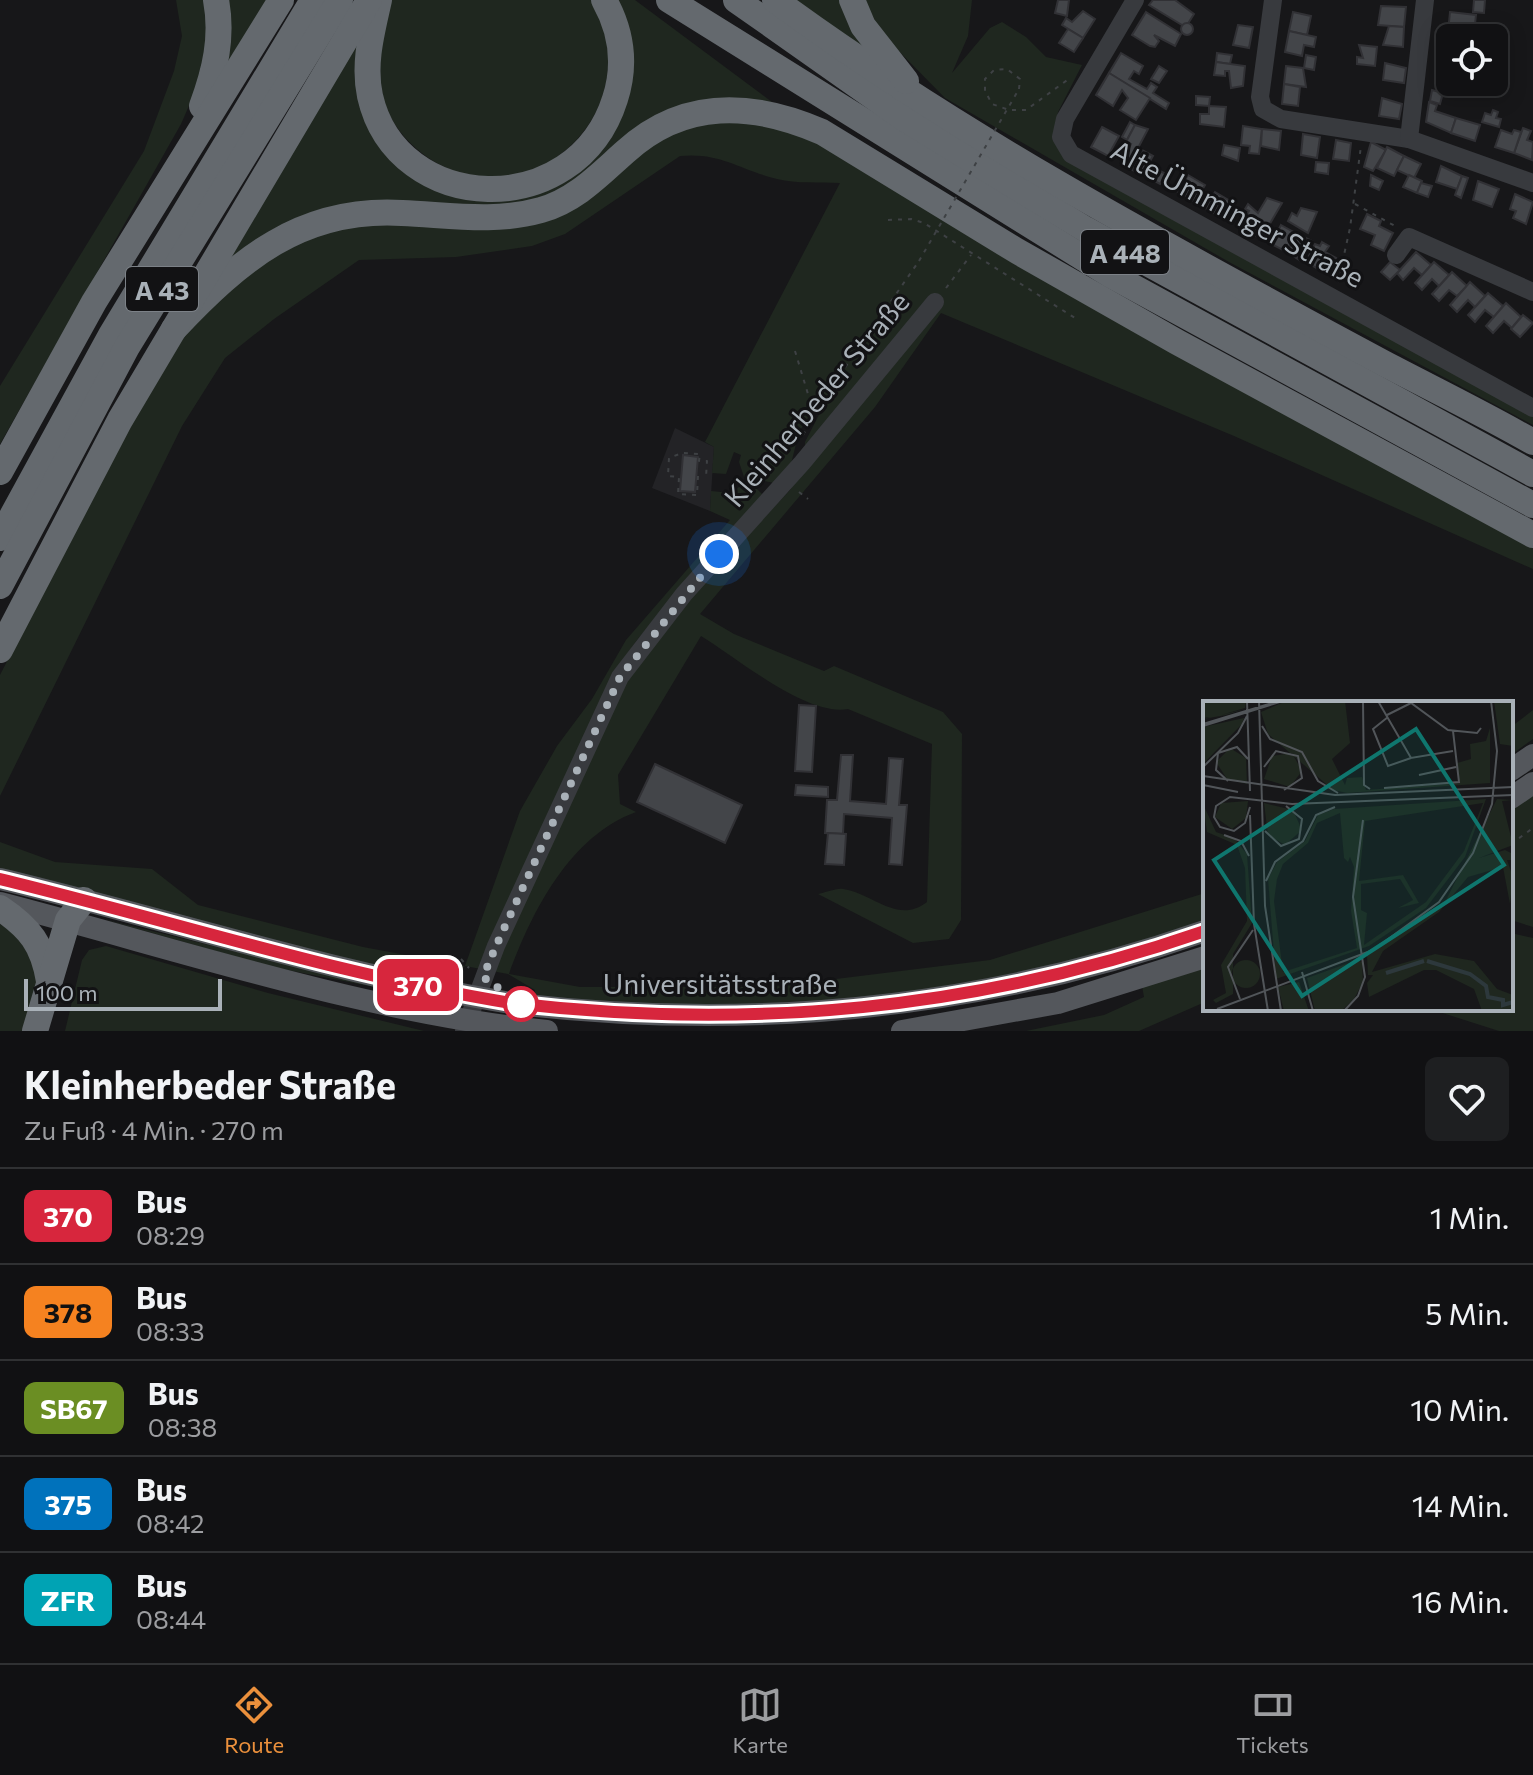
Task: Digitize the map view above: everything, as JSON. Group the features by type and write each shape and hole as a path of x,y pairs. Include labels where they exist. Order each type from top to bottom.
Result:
{"highway":[{"path":"185,150 217,57 220,22 216,0"},
{"path":"0,472 94,302 185,150 281,0"},
{"name":"A 43","path":"0,538 111,335 313,0"},
{"name":"A 43","path":"0,586 127,347 340,0"},
{"path":"0,650 112,434 369,0"},
{"path":"379,0 368,46 367,71 374,111 383,129 406,156 426,172 473,188 501,190 555,176 574,164 601,130 620,84 622,62 616,23 604,0"},
{"path":"669,0 806,83"},
{"name":"A 448","path":"691,0 806,83 933,167 1109,274 1533,505"},
{"name":"A 448","path":"736,0 905,119 1089,232 1533,474"},
{"path":"775,0 874,71 1186,255 1533,442"},
{"path":"852,0 863,26 889,64 925,100"},
{"path":"174,329 219,281 244,261 305,227 372,213 481,218 531,212 568,199 588,186 639,139 658,127 705,110 753,110 796,121 849,146 1017,251 1134,318 1533,535"},
{"path":"0,905 36,938 45,956 49,981"},
{"path":"35,1031 49,981 79,915"},
{"path":"53,1031 79,915"}],"main road":[{"path":"1513,769 1533,755"},
{"path":"1513,797 1533,783"},
{"name":"Universitätsstraße","path":"0,879 79,915 337,991 466,1025 547,1031"},
{"name":"Universitätsstraße","path":"0,905 79,915 476,996 574,1011 683,1019 810,1017 874,1012 993,993 1116,962 1203,932"},
{"path":"902,1031 1058,1003 1203,958"}],"street":[{"name":"Alte Ümminger Straße","path":"1135,0 1062,127 1064,146 1071,154 1533,408"},
{"path":"1273,0 1260,97 1263,109 1281,119 1363,129 1409,139 1533,183"},
{"path":"1409,139 1425,0"},
{"path":"1396,255 1409,237 1533,292"},
{"name":"Kleinherbeder Straße","path":"466,1025 562,796 620,677 684,594 802,463 935,302"}],"path":[{"path":"802,463 800,443 811,420 919,261 1019,89 1020,79 1007,69 994,70 985,79 985,91 992,104 1018,112 1026,110 1075,74 1094,69"},
{"path":"1337,286 1354,204 1363,129"},
{"path":"1354,204 1391,222 1409,237"},
{"path":"888,220 899,218 924,223 1075,318"},
{"path":"935,302 972,254"},
{"path":"795,351 811,404 811,420"},
{"path":"698,476 697,495 678,494 679,477 668,476 669,458 682,453 700,454 699,461 707,461 706,477"},
{"path":"1513,843 1533,828"}],"shaded area":[{"path":"176,0 206,0 212,26 201,78 181,124 0,444 0,386 144,151 174,71 182,36"},
{"path":"225,0 270,0 225,76"},
{"path":"388,0 591,0 607,40 608,61 606,82 591,121 562,153 544,167 531,172 488,178 453,171 436,162 406,139 387,108 382,91 380,56"},
{"path":"614,0 635,0 780,108 741,100 524,207 382,204 210,279 361,30 390,147 496,196 608,133"},
{"path":"795,0 842,0 869,54"},
{"path":"863,0 972,0 968,36 952,73 990,28 1002,22 1026,37 1046,57 1082,65 1058,112 1053,139 1533,415 1533,425 1229,262 945,98 884,36"},
{"path":"715,117 758,118 824,143 918,202 1162,343 1533,545 1533,569 1234,436 941,313 875,407 700,614 734,634 824,671 834,666 943,712 962,734 961,920 949,939 913,943 818,894 843,889 885,906 906,910 927,902 932,744 848,709 831,709 793,695 701,636 618,775 620,804 636,812 613,823 592,839 556,878 529,925 509,974 580,987 771,987 990,960 1203,894 1203,920 1135,945 967,989 758,1009 660,1008 534,996 535,990 508,974 465,966 520,811 557,746 592,699 626,640 730,520 710,511 711,491 731,493 743,484 755,487 763,495 637,640 614,673 624,681 705,581 790,490 816,452 805,447 805,442 824,405 821,398 799,432 791,464 774,483 744,477 739,462 741,455 734,452 726,474 712,473 714,447 705,442 840,183 785,181 719,159 680,156 565,234 532,246 456,257 359,260 274,319 225,358 182,426 0,796 0,675 136,409 180,341 224,290 275,251 333,228 403,220 484,227 520,224 560,212 613,177 661,135"},
{"path":"675,428 714,447 710,511 652,488"},
{"path":"1533,710 1533,739 1513,754 1513,725"},
{"path":"1533,791 1533,927 1513,921 1513,806"},
{"path":"0,842 55,862 152,869 198,905 363,947 465,966 441,983 0,870"},
{"path":"103,919 400,992 272,967"},
{"path":"0,924 19,936 38,975 26,1031 0,1031"},
{"path":"1513,933 1533,938 1533,1031 1499,1031 1436,1011 1513,1011"},
{"path":"106,946 268,993 424,1031 65,1031 82,960 89,950"},
{"path":"1203,962 1203,1003 1139,1031 1026,1031 1104,1015 1144,997 1142,986"}],"building":[{"path":"1058,0 1069,0 1067,16 1055,13"},
{"path":"1153,0 1175,0 1194,14 1187,25 1182,25 1149,5"},
{"path":"1474,0 1485,0 1484,13 1473,12"},
{"path":"1381,6 1406,7 1404,27 1378,25"},
{"path":"1083,11 1095,19 1083,38 1062,25 1066,18 1072,22"},
{"path":"1146,12 1181,34 1175,46 1154,35 1159,41 1155,47 1150,46 1132,35"},
{"path":"1293,12 1311,16 1307,35 1289,31"},
{"path":"1450,12 1476,15 1475,24 1449,24"},
{"path":"1187,23 1193,29 1187,35 1181,29"},
{"path":"1238,25 1253,27 1249,48 1233,45"},
{"path":"1389,26 1404,27 1403,47 1383,45"},
{"path":"1068,29 1083,38 1074,52 1059,43"},
{"path":"1289,31 1316,37 1314,47 1304,45 1302,56 1285,52"},
{"path":"1359,45 1377,47 1375,66 1357,64 1357,57 1363,58"},
{"path":"1121,53 1143,66 1139,74 1134,71 1129,79 1147,89 1151,83 1157,87 1153,93 1169,103 1166,109 1109,73"},
{"path":"1217,53 1232,55 1230,64 1216,62"},
{"path":"1306,55 1316,57 1314,70 1304,68"},
{"path":"1216,62 1245,66 1243,86 1231,88 1229,71 1225,71 1225,76 1214,75"},
{"path":"1385,63 1406,68 1404,83 1383,80"},
{"path":"1159,66 1167,71 1159,83 1151,79"},
{"path":"1286,66 1303,68 1306,87 1284,84"},
{"path":"1109,73 1150,98 1136,120 1120,110 1128,98 1122,90 1113,106 1096,95"},
{"path":"1284,84 1300,87 1298,106 1282,104"},
{"path":"1432,90 1436,91 1436,96 1442,96 1440,104 1430,101"},
{"path":"1196,96 1210,97 1209,106 1196,105"},
{"path":"1382,98 1402,104 1399,119 1379,116"},
{"path":"1429,102 1437,105 1435,111 1456,118 1451,133 1426,122"},
{"path":"1209,106 1226,107 1224,127 1200,124 1200,114 1209,114"},
{"path":"1493,110 1498,112 1496,118 1501,119 1499,127 1482,122 1485,113 1491,115"},
{"path":"1456,118 1480,125 1475,141 1451,133"},
{"path":"1130,122 1135,125 1127,140 1122,137"},
{"path":"1135,125 1148,129 1138,148 1153,156 1142,175 1121,164 1131,144 1126,142"},
{"path":"1243,126 1262,129 1259,154 1249,153 1250,146 1241,145"},
{"path":"1102,127 1119,136 1108,156 1091,147"},
{"path":"1523,128 1531,131 1527,140 1533,142 1532,160 1514,153"},
{"path":"1262,129 1281,131 1279,150 1261,146"},
{"path":"1501,130 1512,134 1514,130 1521,132 1514,153 1495,147"},
{"path":"1303,134 1320,137 1317,158 1301,155"},
{"path":"1336,140 1351,143 1349,161 1333,159"},
{"path":"1371,142 1386,150 1373,171 1364,167"},
{"path":"1224,145 1240,148 1238,161 1222,155"},
{"path":"1387,147 1404,156 1394,176 1377,168"},
{"path":"1404,156 1421,164 1414,178 1397,170"},
{"path":"1316,162 1329,163 1328,174 1315,172"},
{"path":"1441,166 1462,176 1457,189 1436,182"},
{"path":"1152,167 1166,174 1160,184 1147,177"},
{"path":"1188,175 1205,185 1195,202 1178,192"},
{"path":"1371,175 1383,181 1379,190 1370,186"},
{"path":"1409,175 1422,181 1417,193 1403,187"},
{"path":"1462,176 1468,178 1461,198 1455,195"},
{"path":"1478,181 1499,189 1492,207 1473,200"},
{"path":"1421,183 1432,186 1428,197 1417,193"},
{"path":"1215,192 1232,202 1223,218 1205,208"},
{"path":"1515,194 1533,202 1526,224 1513,218 1516,211 1510,209"},
{"path":"1267,198 1282,203 1261,239 1240,226 1249,211 1245,209 1248,204 1258,213"},
{"path":"1301,208 1317,212 1308,233 1288,221 1292,213 1297,216"},
{"path":"1367,214 1381,221 1379,226 1393,233 1384,251 1371,245 1375,235 1360,229"},
{"path":"1281,225 1297,234 1287,252 1271,244"},
{"path":"1297,234 1312,241 1301,261 1287,252"},
{"path":"1322,242 1329,246 1325,252 1336,258 1327,274 1306,262 1315,244 1320,246"},
{"path":"1416,252 1431,265 1422,275 1414,268 1403,280 1397,273"},
{"path":"1390,262 1400,270 1390,280 1381,272"},
{"path":"1434,262 1449,275 1439,286 1432,279 1422,290 1415,283"},
{"path":"1452,272 1467,286 1457,296 1449,290 1439,301 1432,294"},
{"path":"1470,282 1485,296 1475,307 1468,300 1457,312 1450,305"},
{"path":"1488,293 1503,306 1494,317 1485,310 1475,322 1468,315"},
{"path":"1506,303 1521,317 1512,328 1504,321 1493,333 1486,326"},
{"path":"1523,315 1533,323 1520,337 1511,329"},
{"path":"683,455 698,457 695,492 680,491"},
{"path":"799,705 816,706 812,772 795,771"},
{"path":"841,755 853,755 850,801 886,804 889,758 903,759 899,805 907,805 902,865 889,864 892,818 844,814 843,834 825,833 827,800 837,800"},
{"path":"655,764 742,805 725,843 637,802"},
{"path":"796,785 828,787 828,797 795,795"},
{"path":"828,833 846,834 844,865 825,864"}],"bus line":[{"name":"370","path":"0,879 399,981 535,1006 683,1019 810,1017 934,1003 993,993 1116,962 1203,932"}],"route":[{"path":"521,1004 483,977 568,782 620,677 719,554"}]}
